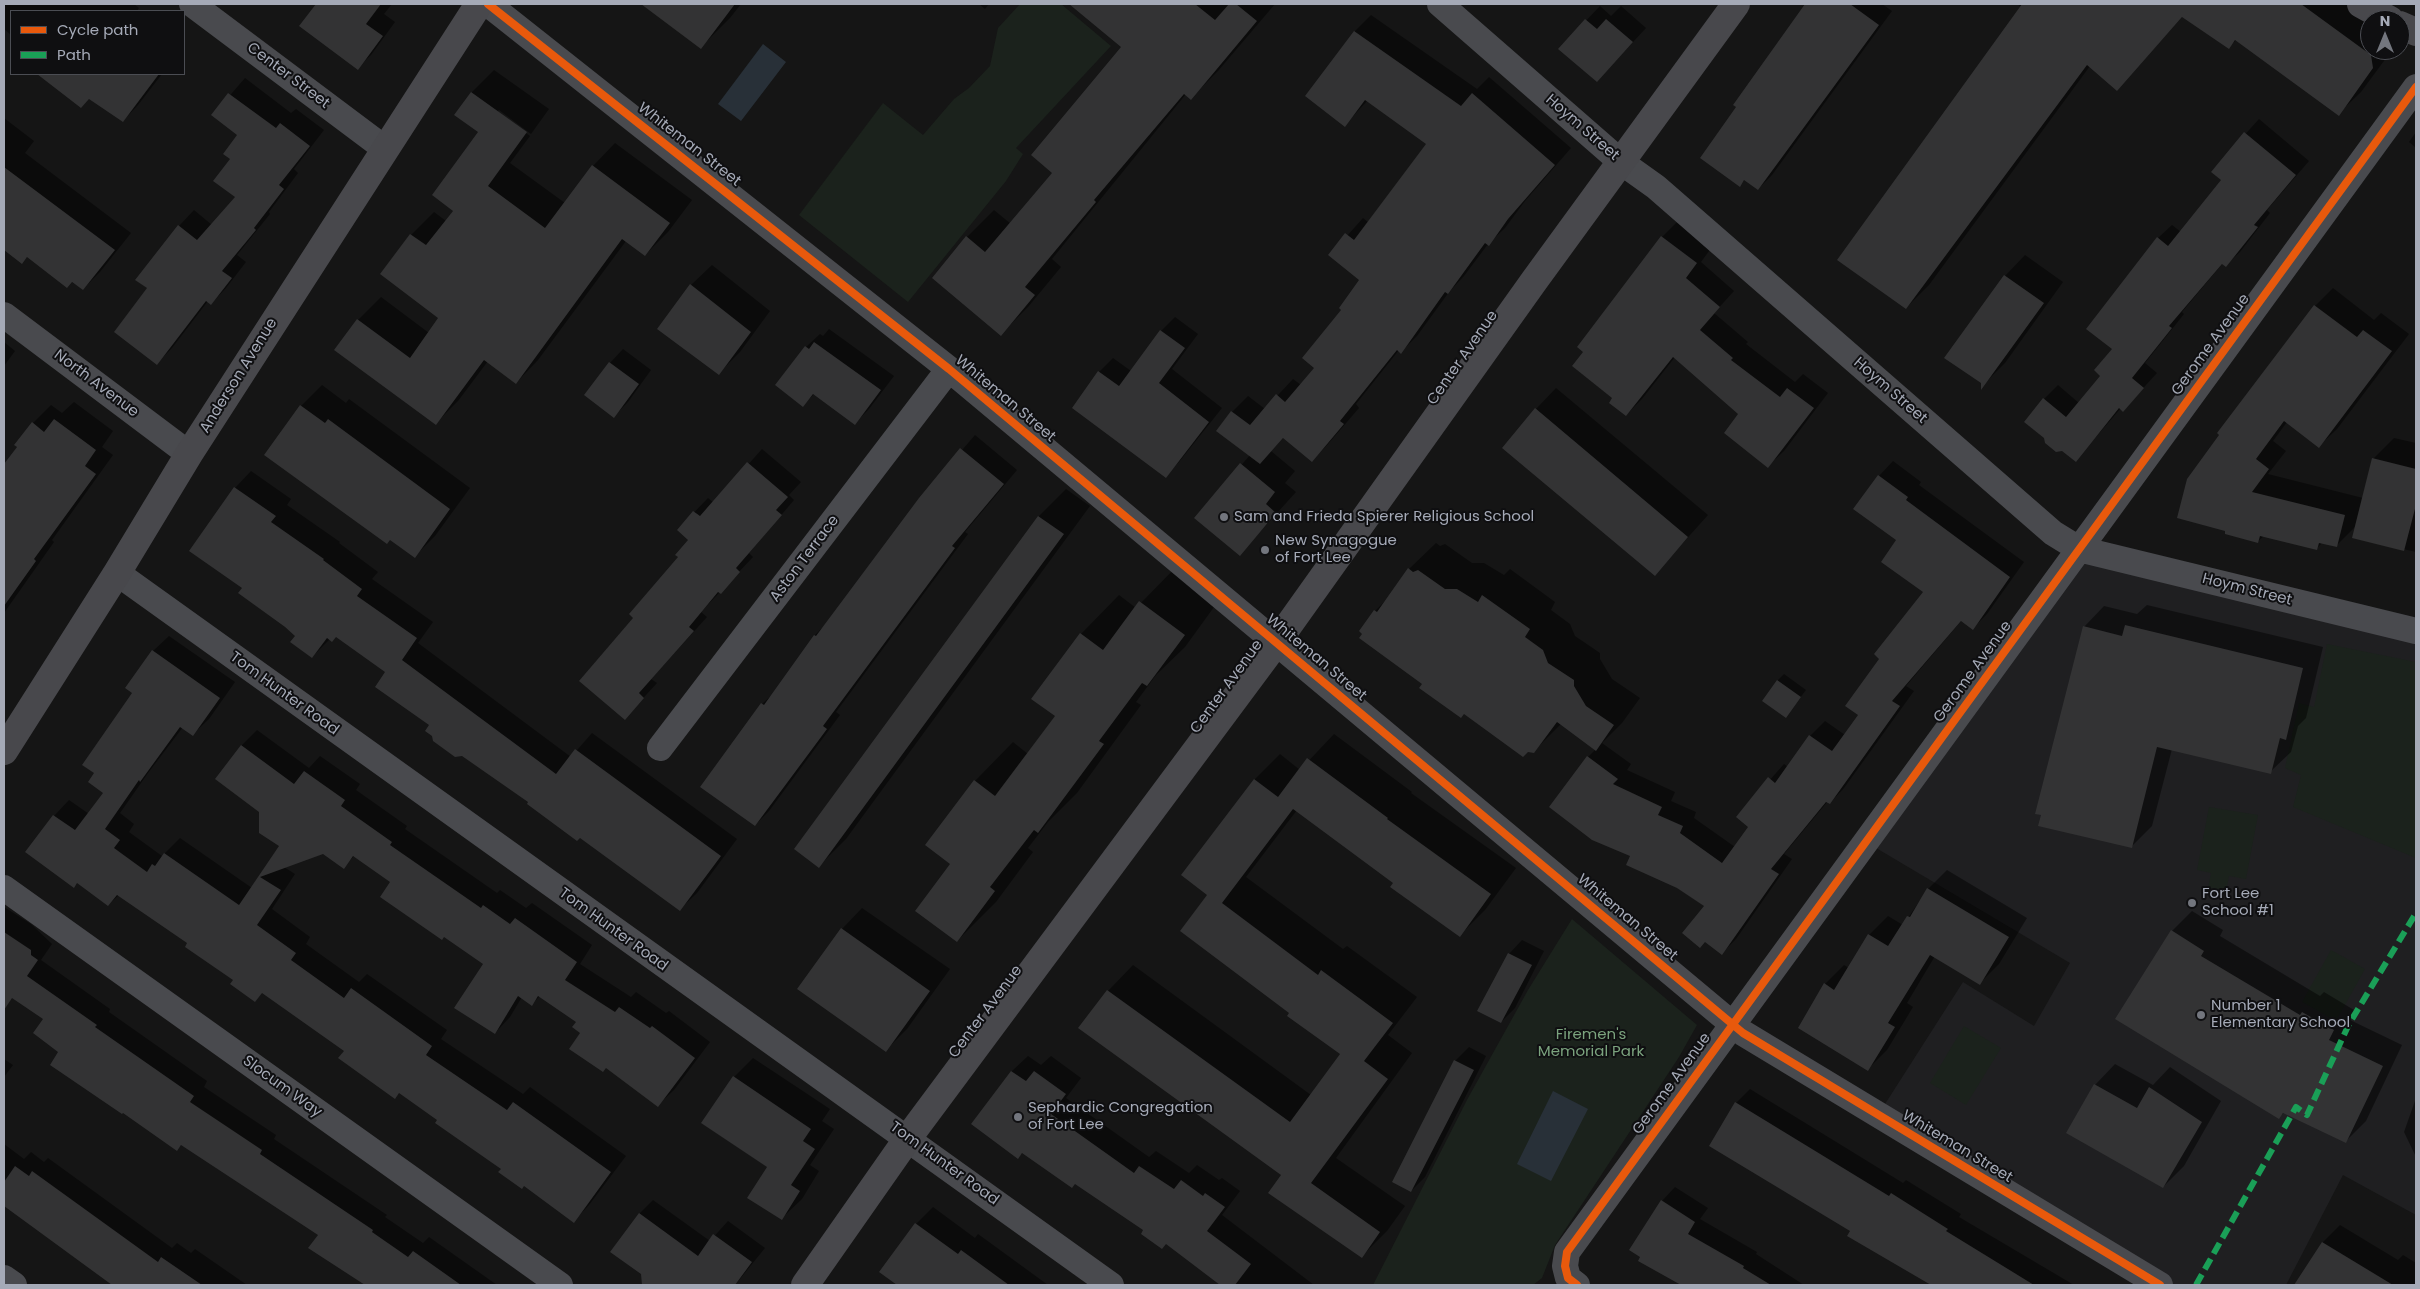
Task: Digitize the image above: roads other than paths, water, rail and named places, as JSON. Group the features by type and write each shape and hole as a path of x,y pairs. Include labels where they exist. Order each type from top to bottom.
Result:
{"main road":[{"name":"Anderson Avenue","path":"4,751 117,573 189,454 478,4"},
{"name":"Center Avenue","path":"806,1285 908,1138 1276,643 1736,4"}],"street":[{"name":"Center Street","path":"192,4 384,148"},
{"name":"Whiteman Street","path":"488,4 949,369 1743,1033 2160,1285"},
{"name":"Hoym Street","path":"1440,4 1621,162 1656,187 2053,533 2079,549 2416,630"},
{"name":"Gerome Avenue","path":"1572,1282 1565,1266 1567,1252 2416,86"},
{"name":"North Avenue","path":"4,315 189,454"},
{"name":"Aston Terrace","path":"660,748 949,369"},
{"name":"Tom Hunter Road","path":"117,573 692,987 908,1138 1111,1285"},
{"name":"Slocum Way","path":"4,888 560,1285"},
{"path":"4,1278 14,1285"}],"place":[{"name":"Sam and Frieda Spierer Religious School","path":"1224,517"},
{"name":"New Synagogue of Fort Lee","path":"1265,550"},
{"name":"Fort Lee School #1","path":"2192,903"},
{"name":"Number 1 Elementary School","path":"2201,1015"},
{"name":"Sephardic Congregation of Fort Lee","path":"1018,1117"}],"park label":[{"name":"Firemen's Memorial Park","path":"1591,1044"}]}
